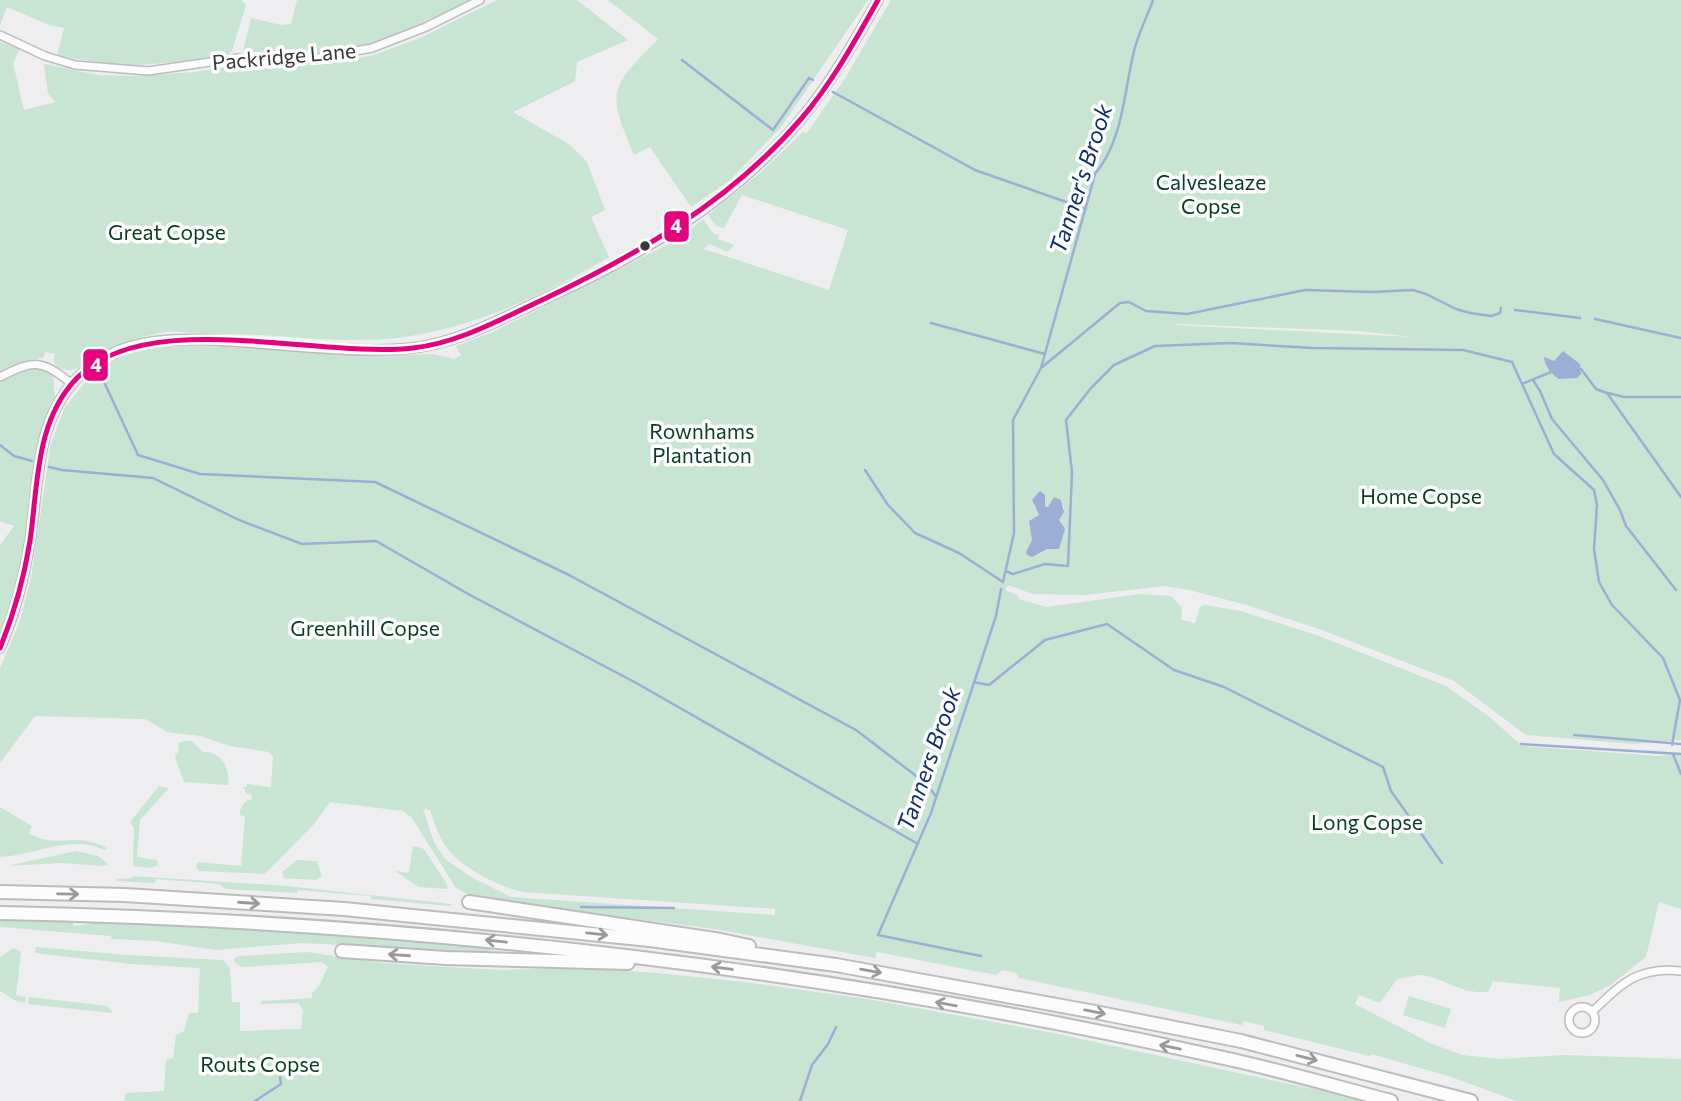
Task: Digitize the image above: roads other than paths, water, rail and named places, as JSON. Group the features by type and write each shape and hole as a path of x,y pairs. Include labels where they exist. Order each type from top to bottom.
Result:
{"highway":[{"path":"0,892 125,895 344,909 650,940 836,965"},
{"path":"469,902 721,940 836,965 1095,1012 1241,1041 1471,1101"},
{"path":"0,913 271,923 458,937 663,960 793,978 1097,1031 1236,1061 1391,1101"},
{"path":"342,951 628,963 663,960"}],"street":[{"name":"Packridge Lane","path":"0,35 45,56 75,65 124,71 158,70 239,58 317,58 372,48 426,27 480,0"},
{"path":"0,648 17,603 27,561 37,475 45,435 55,409 72,384 90,367 128,347 161,340 381,349 428,346 474,331 594,276 681,226 726,194 752,171 816,100 850,50 878,0"},
{"path":"0,377 27,364 40,363 72,384"},
{"path":"1592,1012 1628,980 1645,972 1662,969 1681,971"}],"water":[{"path":"1563,351 1580,364 1581,374 1577,378 1559,379 1546,364 1544,357 1554,361"},
{"path":"1040,491 1045,495 1045,506 1048,507 1054,497 1061,500 1064,512 1059,520 1065,529 1059,549 1048,549 1032,557 1026,552 1032,540 1029,521 1039,515 1032,500"}],"waterway":[{"name":"Tanners Brook","path":"865,470 888,505 915,533 959,553 1003,582 1014,533 1013,420 1041,368 1095,174 1112,147 1136,45 1153,0"},
{"path":"682,60 773,130 809,78 813,80"},
{"name":"Tanner's Brook","path":"833,92 975,170 1086,209"},
{"path":"1041,368 1120,303 1129,302 1146,311 1187,314 1305,290 1413,290 1470,313 1491,316 1500,313 1501,308"},
{"path":"1515,310 1580,318"},
{"path":"1595,319 1681,338"},
{"path":"931,323 1045,354"},
{"path":"1006,571 1013,574 1045,564 1068,566 1072,472 1066,420 1091,388 1114,365 1155,346 1231,343 1313,348 1463,350 1512,362 1554,454 1594,490 1597,505 1594,549 1599,582 1612,605 1663,658 1680,700 1672,745"},
{"path":"1581,369 1596,389 1607,393 1681,497"},
{"path":"1522,384 1551,372"},
{"path":"1533,380 1552,419 1603,480 1626,526 1676,590"},
{"path":"105,384 138,455 200,474 375,482 569,575 856,730 928,785 936,797"},
{"path":"1608,393 1624,397 1681,397"},
{"path":"0,445 14,456 32,461"},
{"path":"49,467 153,478 239,520 302,544 376,541 470,595 638,684 918,844"},
{"name":"Tanners Brook","path":"981,956 878,935 931,813 996,616 1001,589"},
{"path":"974,682 989,685 1045,640 1107,624 1174,670 1224,687 1383,767 1391,791 1442,863"},
{"path":"1574,735 1681,744"},
{"path":"1521,744 1681,754"},
{"path":"1673,754 1681,774"},
{"path":"581,907 674,908"},
{"name":"Tanners Brook","path":"800,1101 812,1065 828,1044 836,1027"},
{"path":"255,1101 281,1084 280,1077"}],"park label":[{"name":"Calvesleaze Copse","path":"1211,195"},
{"name":"Great Copse","path":"167,233"},
{"name":"Rownhams Plantation","path":"702,444"},
{"name":"Home Copse","path":"1421,497"},
{"name":"Greenhill Copse","path":"365,629"},
{"name":"Long Copse","path":"1367,823"},
{"name":"Routs Copse","path":"260,1065"}]}
